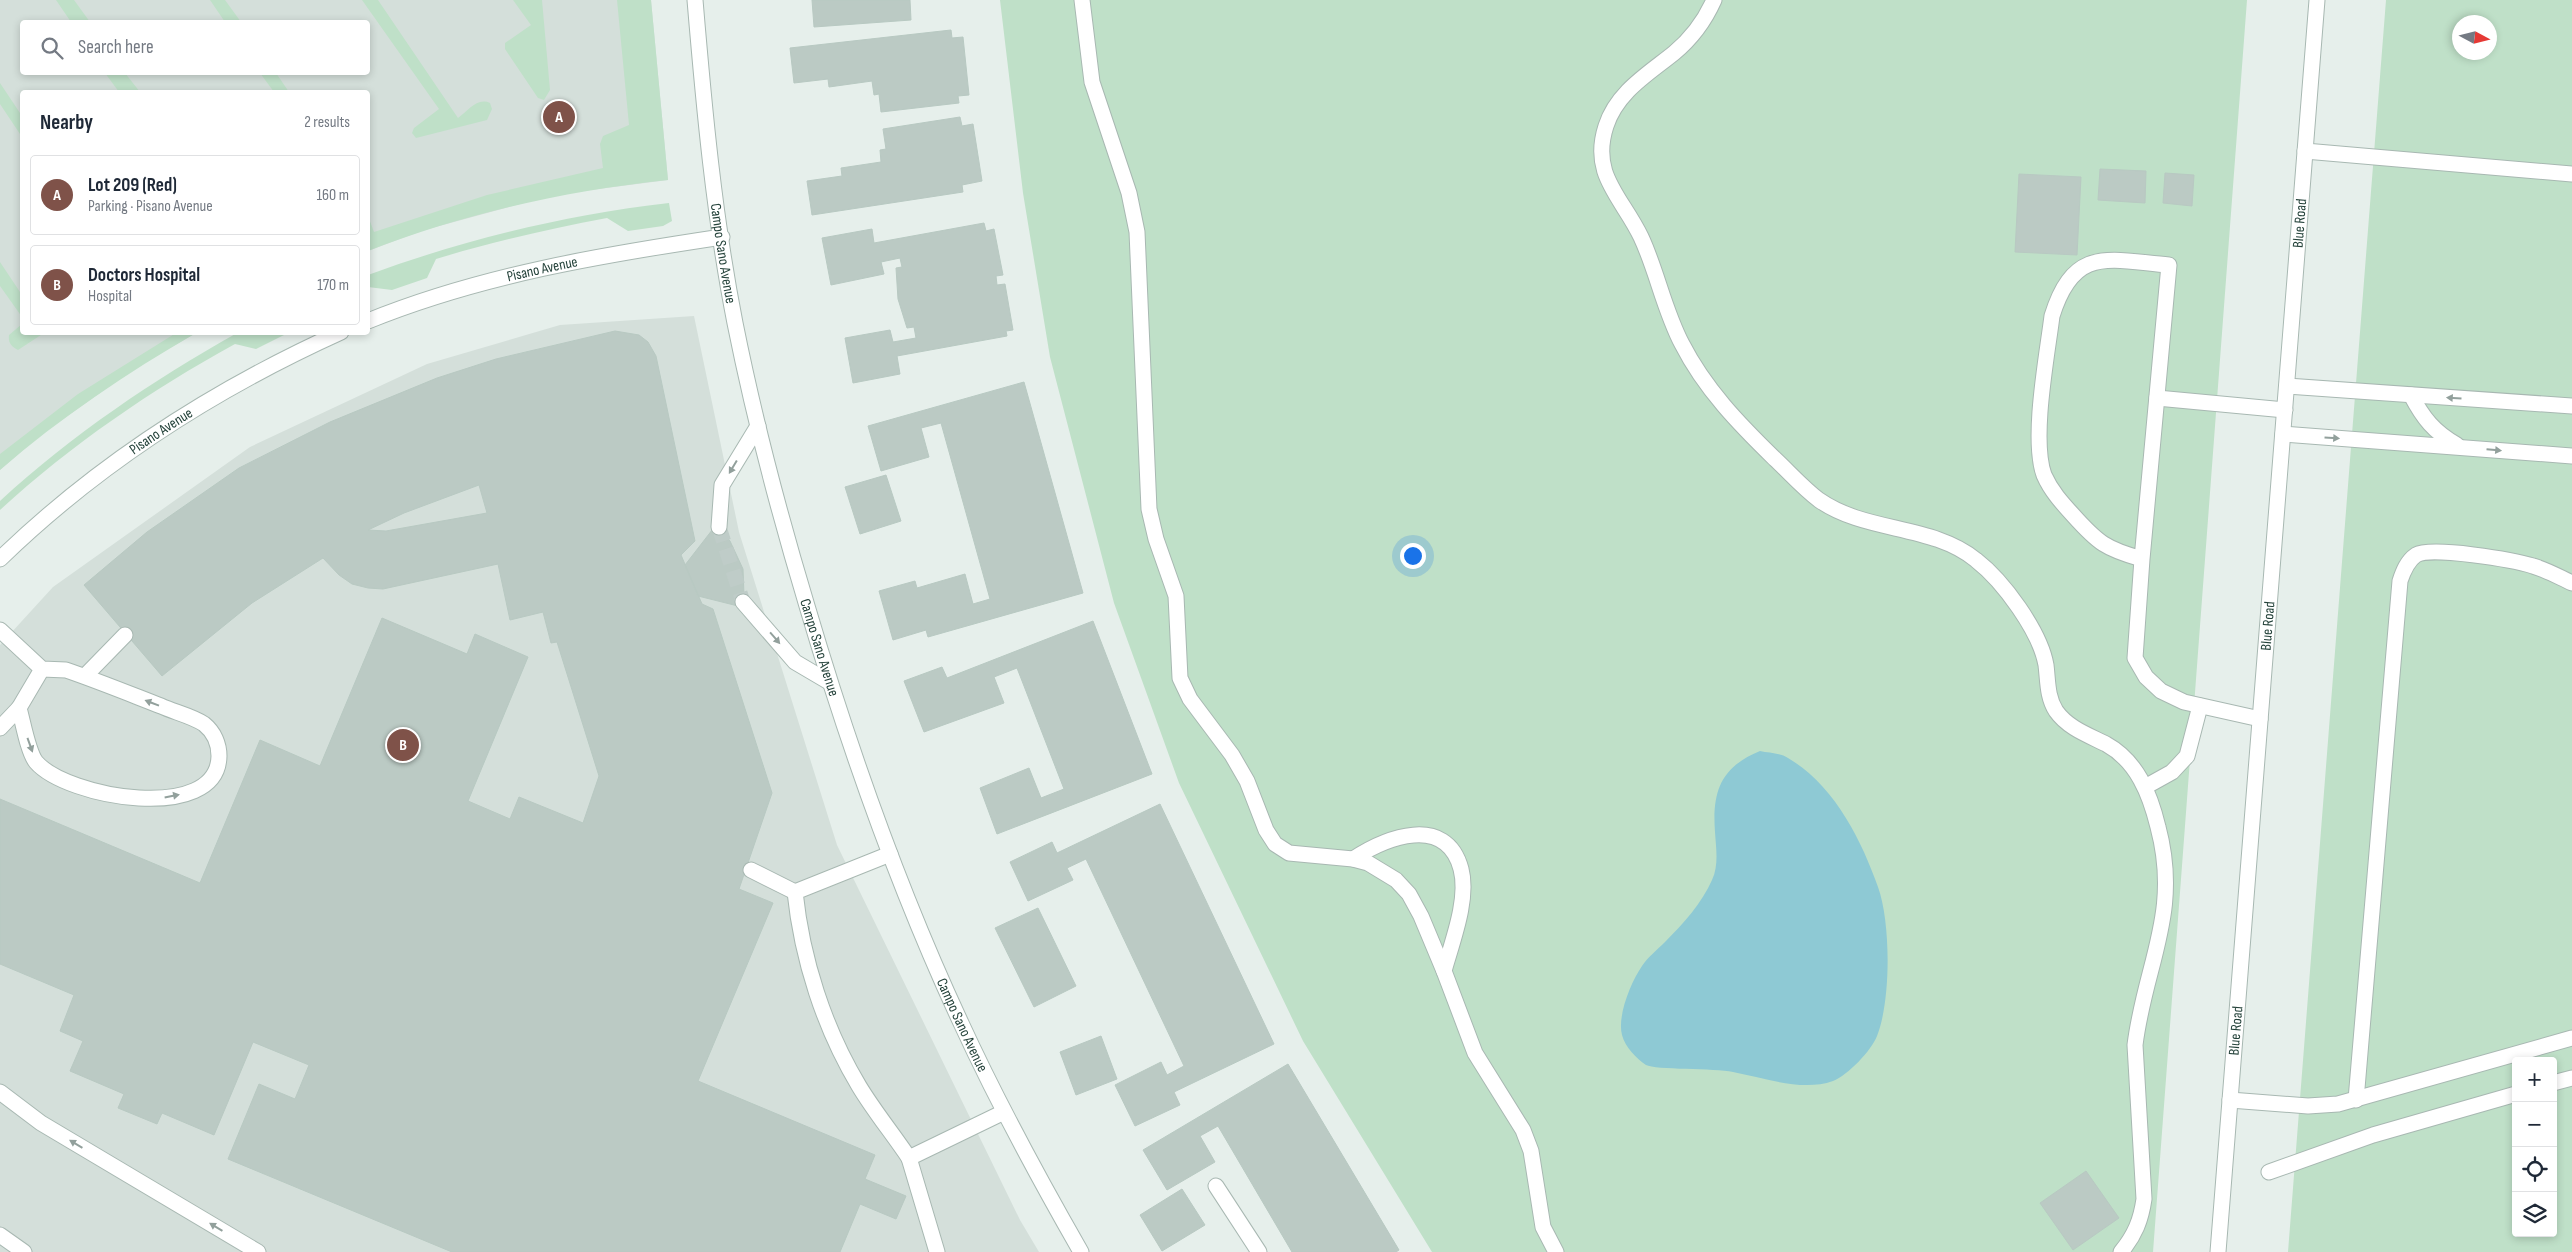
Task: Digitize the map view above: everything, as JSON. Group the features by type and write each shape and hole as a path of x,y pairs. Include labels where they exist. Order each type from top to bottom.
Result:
{"street":[{"name":"Campo Sano Avenue","path":"695,0 704,103 734,318 758,426 829,682 890,854 961,1024 1004,1112 1081,1252"},
{"path":"1082,0 1092,82 1130,193 1137,232 1149,509 1156,539 1176,596 1180,678 1190,699 1232,755 1247,781 1266,830 1276,844 1289,854 1353,859 1381,870 1396,880 1409,894 1421,916 1444,971 1475,1053 1526,1137 1531,1151 1543,1227 1556,1252"},
{"path":"1714,0 1706,18 1692,35 1676,51 1632,85 1606,123 1602,144 1601,164 1609,183 1639,232 1682,344 1720,403 1822,502 1871,523 1954,545 1986,570 2026,619 2038,642 2046,663 2047,688 2054,709 2066,723 2125,757 2145,787 2164,852 2167,886 2164,919 2138,1021 2135,1045 2143,1206 2141,1221 2130,1242 2121,1252"},
{"name":"Blue Road","path":"2218,1252 2317,0"},
{"path":"2305,151 2572,174"},
{"name":"Pisano Avenue","path":"370,320 461,288 523,272 630,251 722,237"},
{"path":"2142,559 2112,550 2094,539 2054,495 2044,475 2039,455 2039,431 2052,316 2057,298 2069,281 2086,263 2102,260 2169,265 2142,559 2135,658 2146,677 2162,691 2200,706 2260,719"},
{"name":"Pisano Avenue","path":"0,559 64,502 161,430 247,379 335,335"},
{"path":"2287,386 2572,406"},
{"path":"2411,396 2422,417 2440,435 2461,447"},
{"path":"2157,398 2285,410"},
{"path":"719,527 722,485 758,426"},
{"path":"2283,434 2572,456"},
{"path":"2356,1100 2400,581 2406,566 2416,555 2430,552 2510,559 2536,566 2572,583"},
{"path":"743,602 795,662 829,682"},
{"path":"0,630 42,669 66,670 85,676 204,724 219,743 219,764 208,782 183,794 157,799 119,798 68,784 36,762 19,708"},
{"path":"85,676 125,635"},
{"path":"0,728 19,708 42,669"},
{"path":"2145,787 2172,772 2187,756 2200,706"},
{"path":"1353,859 1373,846 1409,835 1426,835 1442,840 1452,852 1461,869 1462,888 1460,912 1444,971"},
{"path":"751,870 795,892 890,854"},
{"path":"795,892 799,930 818,993 839,1050 860,1088 909,1158 937,1252"},
{"path":"2230,1100 2308,1106 2338,1104 2572,1038"},
{"path":"2557,1082 2572,1078"},
{"path":"0,1092 41,1123 258,1252"},
{"path":"2269,1172 2373,1135 2512,1095"},
{"path":"909,1158 1004,1112"},
{"path":"1216,1186 1259,1252"},
{"path":"0,1235 24,1252"}],"shaded area":[{"path":"0,0 651,0 668,180 575,192 531,201 421,231 370,250 370,90 20,90 20,335 193,335 135,368 38,437 0,470"},
{"path":"694,316 739,532 837,845 1020,1220 1039,1252 0,1252 0,645 53,587 250,447 427,364 560,325"}],"green space":[{"path":"56,0 74,0 89,20 70,20"},
{"path":"210,0 225,0 240,20 224,20"},
{"path":"362,0 378,0 458,118 477,103 485,102 490,103 492,109 487,120 416,138 412,133 414,128 439,109"},
{"path":"513,0 542,0 550,90 544,100 538,98 505,49 505,43 531,25"},
{"path":"617,0 651,0 668,180 591,190 516,205 441,225 370,250 370,221 374,232 487,195 603,168 600,144 603,136 629,125"},
{"path":"1000,0 2247,0 2153,1252 1432,1252 1303,1041 1179,783 1114,603 1050,357 1023,193"},
{"path":"2386,0 2572,0 2572,1252 2288,1252"},
{"path":"106,75 127,75 138,90 118,90"},
{"path":"261,75 277,75 288,90 273,90"},
{"path":"0,83 20,113 20,134 0,104"},
{"path":"669,203 672,221 663,226 628,231 607,218 499,241 436,259 427,278 392,290 370,287 370,274 442,250 516,230 630,208"},
{"path":"0,262 20,292 20,314 0,286"},
{"path":"20,326 20,335 41,335 18,350 10,344 9,335"},
{"path":"173,335 193,335 95,397 0,470 0,454 78,394"},
{"path":"233,335 284,335 256,349 235,344 173,380 83,441 0,510 0,501 56,453 114,410 205,351"}],"water":[{"path":"1760,751 1785,756 1804,769 1832,798 1844,815 1863,850 1882,902 1888,962 1885,1003 1877,1036 1870,1049 1852,1068 1839,1078 1821,1084 1796,1085 1733,1072 1652,1067 1646,1065 1635,1056 1622,1035 1621,1018 1623,1009 1642,966 1692,913 1712,880 1716,862 1715,804 1722,782 1736,765"}],"building":[{"path":"812,0 910,0 911,20 814,27"},
{"path":"951,30 952,38 963,37 969,95 958,96 959,103 881,112 879,94 874,95 872,81 829,87 828,79 794,83 790,48"},
{"path":"960,117 962,126 973,124 982,181 962,185 963,192 812,215 807,181 842,176 841,168 881,162 880,150 886,149 883,129"},
{"path":"2100,169 2146,171 2145,203 2098,200"},
{"path":"2165,173 2194,175 2192,206 2163,203"},
{"path":"2019,174 2081,177 2077,255 2015,252"},
{"path":"984,223 986,231 994,229 1003,275 996,276 997,285 1005,284 1013,330 1006,331 1007,336 897,356 900,374 853,383 845,338 890,330 893,342 916,338 914,327 907,328 898,299 896,268 902,267 900,258 881,262 884,274 831,285 822,238 872,229 874,243"},
{"path":"615,331 639,335 648,342 656,356 695,541 681,555 702,604 713,609 772,793 739,889 773,903 698,1081 875,1155 865,1179 906,1196 896,1219 860,1204 840,1252 452,1252 228,1159 259,1084 295,1099 309,1065 253,1042 214,1135 162,1113 157,1124 118,1108 124,1094 70,1071 83,1041 60,1031 74,995 0,964 0,799 200,883 260,740 320,766 382,618 467,654 475,634 528,657 468,801 510,819 519,797 583,823 599,776 557,642 551,643 543,612 510,620 498,564 383,589 352,584 339,575 323,558 252,603 162,676 84,585 147,532 239,468 330,422 437,378 496,359","holes":["479,485 487,513 386,531 368,530 404,513"]},
{"path":"1024,382 1083,593 928,637 926,630 893,640 879,591 915,581 917,588 965,574 973,604 990,599 941,423 921,428 929,457 881,471 868,426"},
{"path":"886,475 901,521 860,534 845,487"},
{"path":"716,525 730,541 743,569 744,596 742,607 698,596 685,565"},
{"path":"1093,621 1152,774 997,834 980,788 1029,768 1041,798 1064,789 1017,668 994,677 1004,703 924,732 904,681 942,667 947,678"},
{"path":"1160,804 1274,1044 1174,1092 1180,1105 1135,1126 1115,1085 1161,1062 1167,1075 1184,1066 1086,859 1067,868 1073,880 1028,901 1010,862 1052,842 1057,853"},
{"path":"1038,908 1076,986 1034,1007 995,928"},
{"path":"1101,1036 1117,1079 1076,1095 1060,1052"},
{"path":"1288,1064 1399,1250 1396,1252 1292,1252 1218,1126 1200,1136 1215,1162 1167,1190 1143,1150"},
{"path":"2086,1171 2119,1218 2073,1250 2040,1203"},
{"path":"1182,1189 1205,1225 1162,1251 1140,1215"}],"tunnel":[{"path":"719,527 743,602"}],"place":[{"name":"Lot 209 (Red)","path":"559,117"},
{"name":"Doctors Hospital","path":"403,745"}]}
